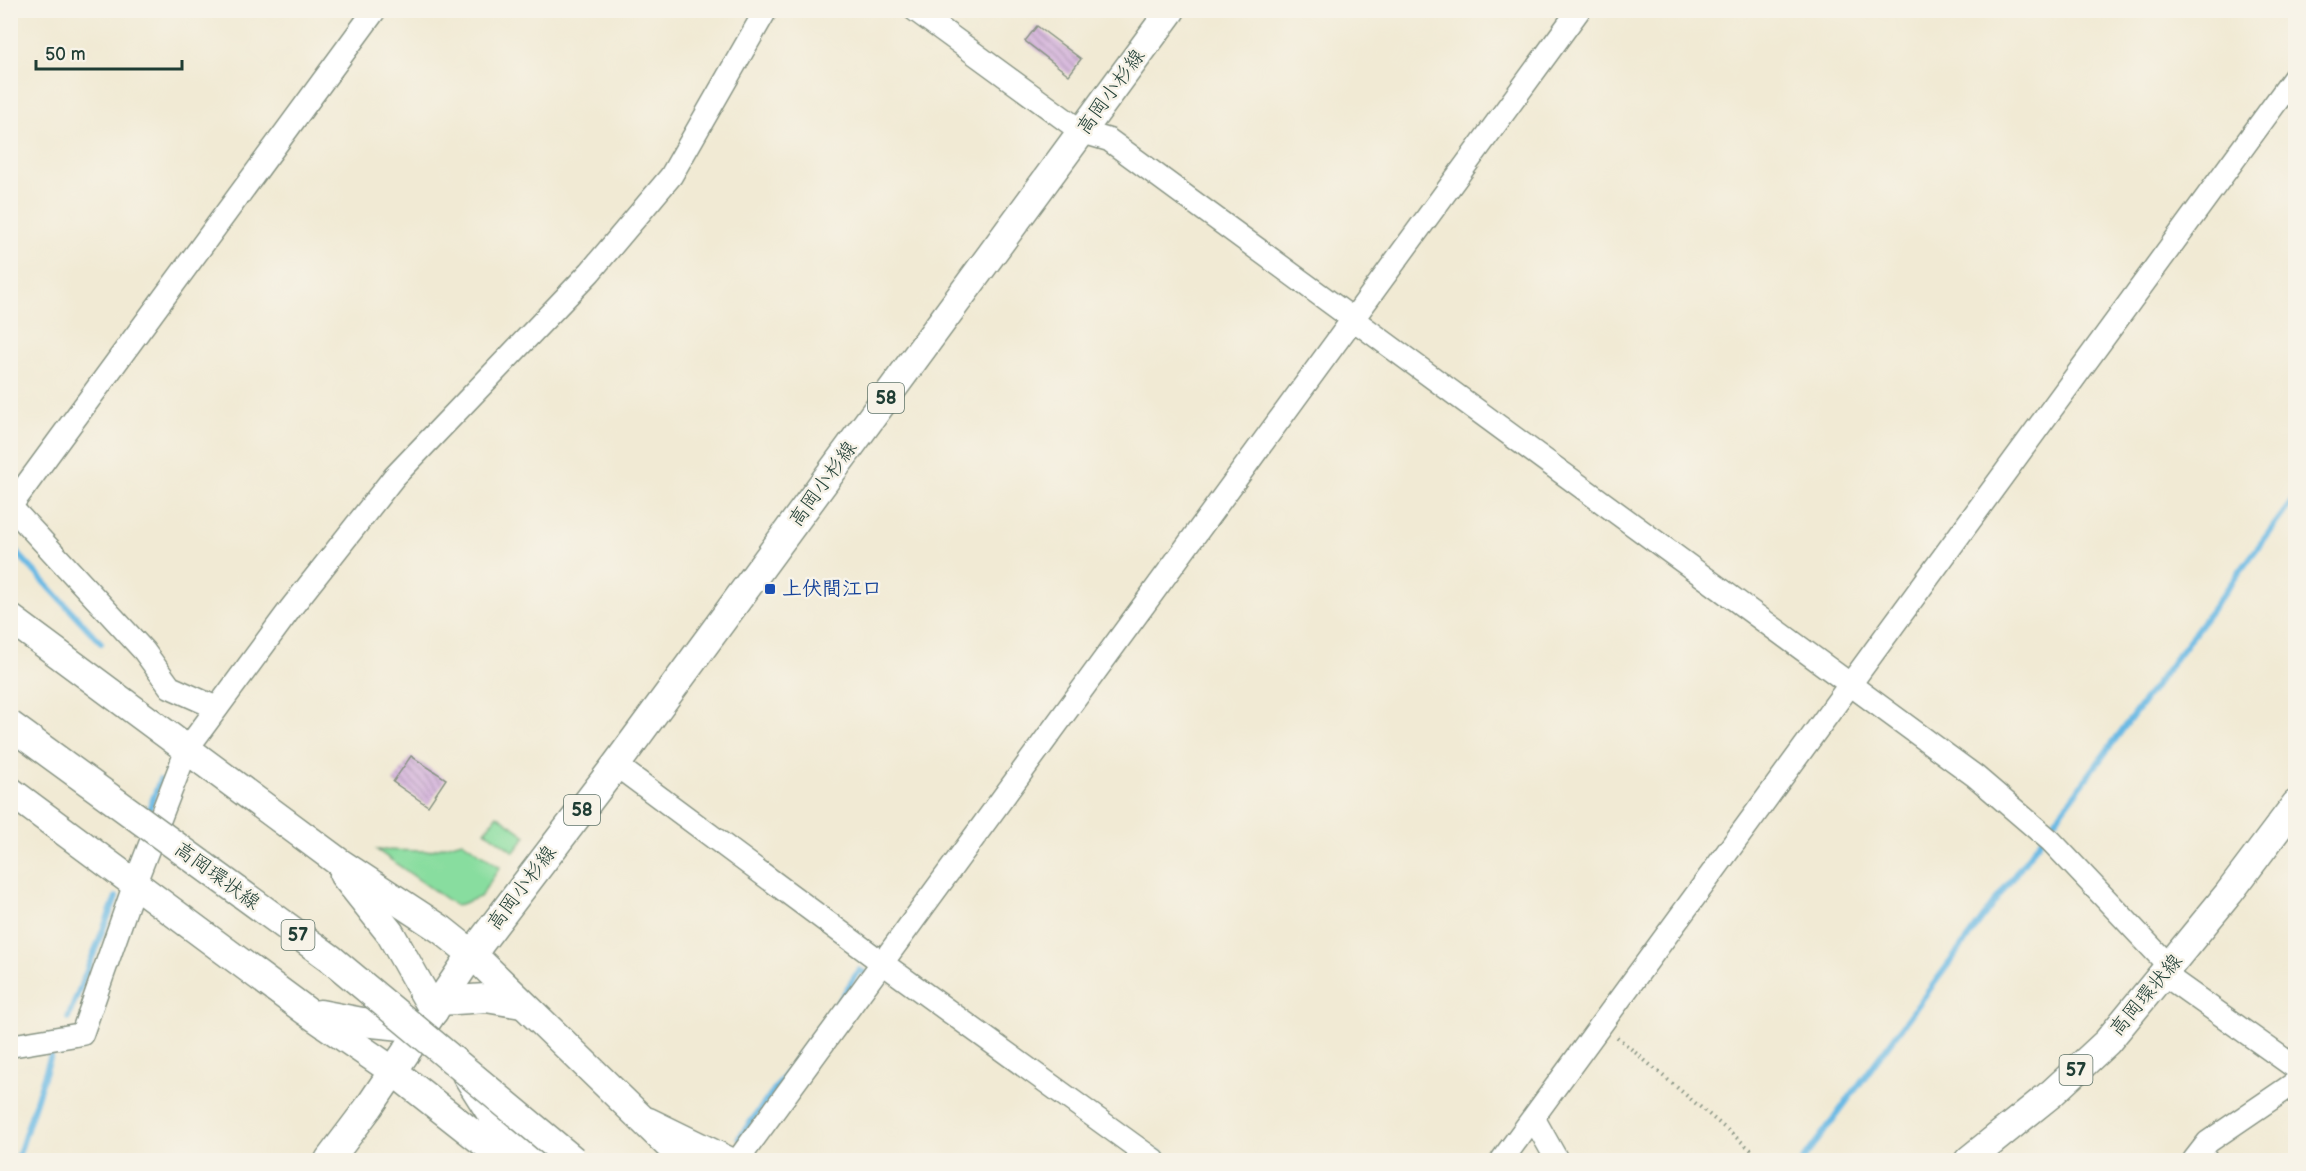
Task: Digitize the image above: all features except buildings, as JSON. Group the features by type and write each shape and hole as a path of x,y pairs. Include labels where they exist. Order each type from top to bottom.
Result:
{"main road":[{"name":"高岡小杉線","path":"472,954 616,765 1171,10"},
{"path":"10,618 326,852 442,930 472,954 684,1161"},
{"name":"高岡環状線","path":"10,725 330,958 573,1161"},
{"path":"10,790 306,1011 393,1071 506,1161"},
{"name":"高岡環状線","path":"1976,1158 2107,1042 2229,893 2295,804"},
{"path":"326,852 390,933 431,1015 492,1115 540,1161"},
{"path":"328,1161 393,1071 472,954"},
{"path":"306,1011 363,1022 431,1015 486,998 522,1004"}],"street":[{"path":"217,708 170,687 144,651 11,506 375,10"},
{"path":"10,1046 82,1034 135,883 187,749 291,608 394,477 590,272 671,176 766,10"},
{"path":"915,10 1082,132 1109,140 1975,776 2050,841 2170,967 2172,980 2295,1068"},
{"path":"738,1161 1579,10"},
{"path":"1502,1161 2295,75"},
{"path":"616,765 1154,1161"},
{"path":"2194,1161 2208,1142 2295,1082"},
{"path":"631,1110 733,1161"},
{"path":"1534,1119 1557,1161"}],"path":[{"path":"1602,1025 1763,1161"}],"green space":[{"path":"497,815 526,836 514,852 485,831"},
{"path":"462,841 500,867 480,897 456,906 377,850 428,851"}],"waterway":[{"path":"1803,1160 2296,496"},
{"path":"10,545 101,643"},
{"path":"147,815 160,780"},
{"path":"68,1018 116,897"},
{"path":"739,1138 840,1000 859,970 869,975"},
{"path":"17,1160 51,1055"},
{"path":"1159,1153 1168,1160"}],"place":[{"name":"上伏間江口","path":"770,589"}]}
